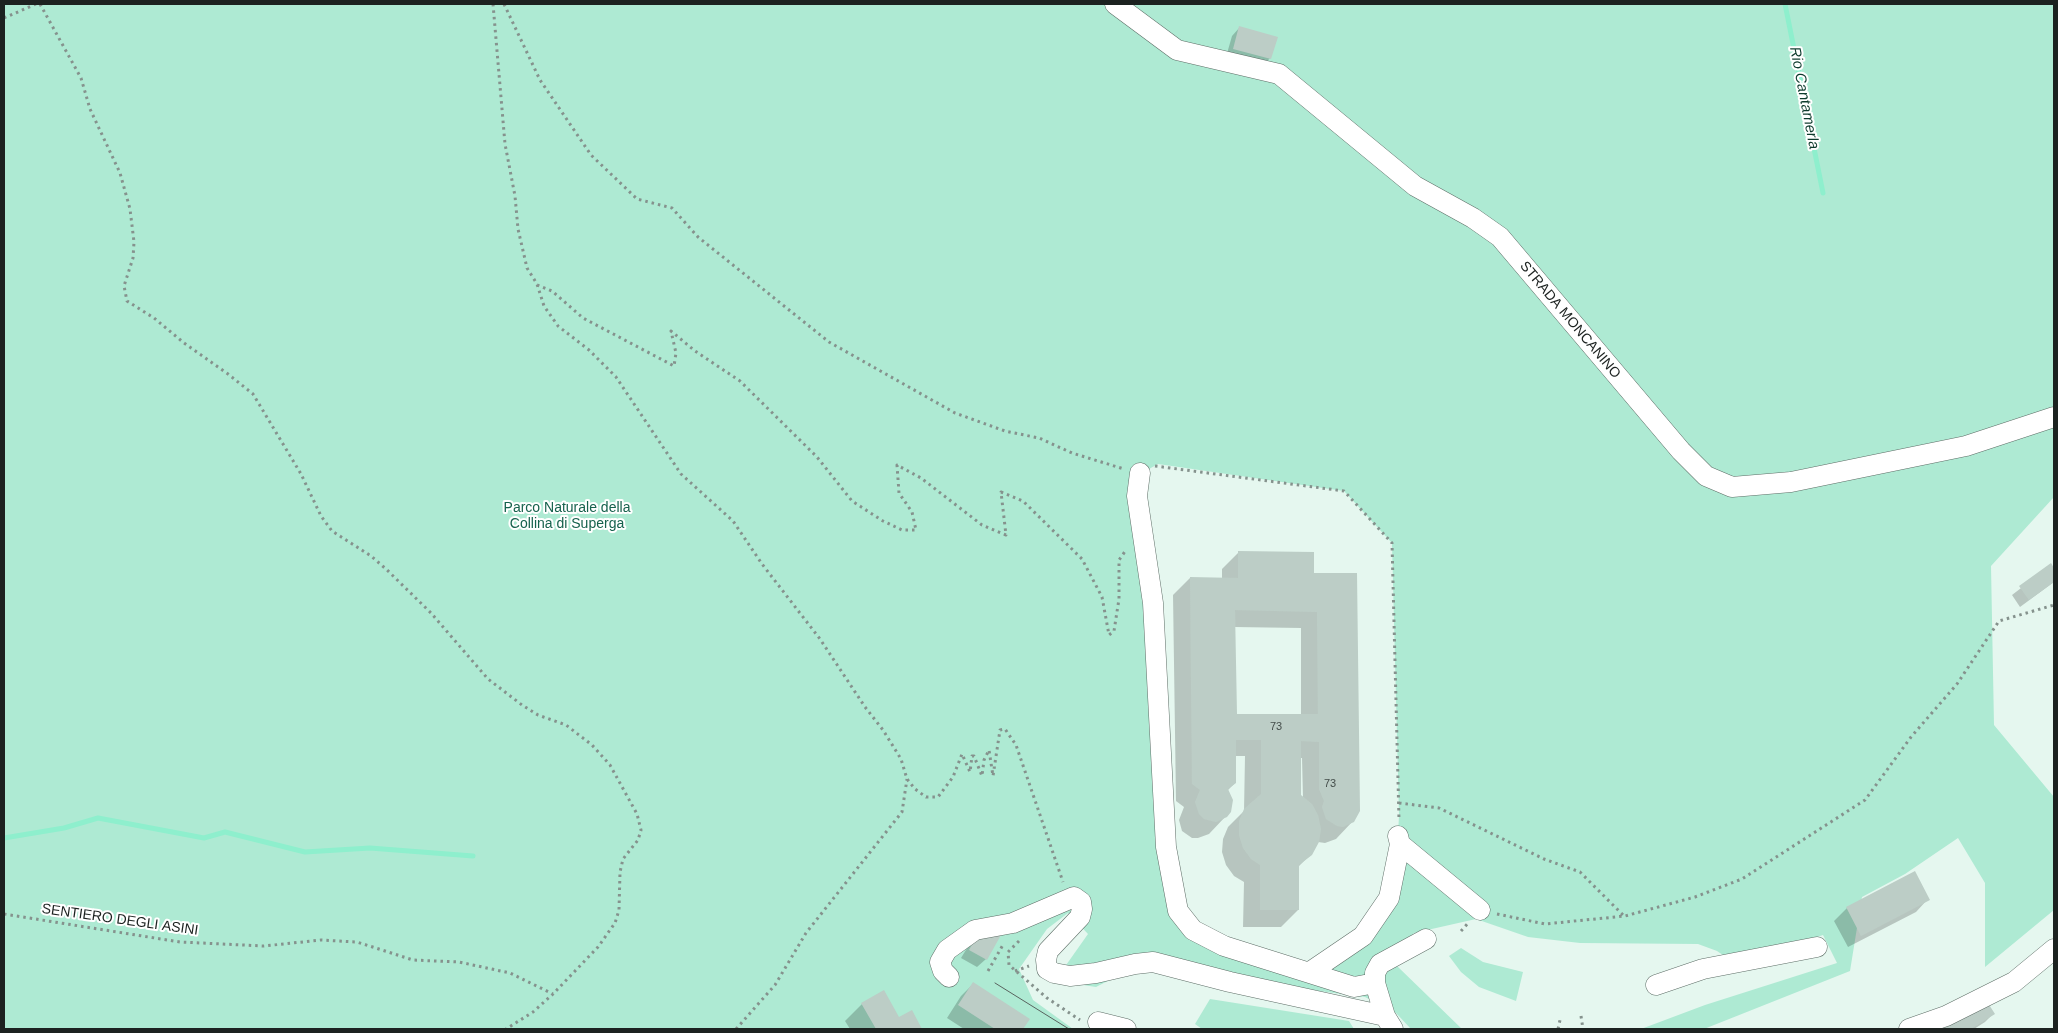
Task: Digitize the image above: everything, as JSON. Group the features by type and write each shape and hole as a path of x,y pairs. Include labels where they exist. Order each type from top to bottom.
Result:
{"street":[{"name":"STRADA MONCANINO","path":"1115,4 1177,50 1279,74 1415,186 1473,218 1500,237 1681,451 1706,476 1732,487 1792,482 1966,446 2054,417"},
{"path":"1140,474 1137,496 1153,603 1166,847 1178,911 1193,930 1224,946 1310,972 1366,985 1389,1022"},
{"path":"1310,972 1363,936 1389,898 1399,840 1480,910"},
{"path":"950,977 944,971 940,962 947,950 975,930 1013,923 1069,897 1078,898 1082,909 1080,917 1048,951 1047,969 1054,973 1078,975 1153,962 1357,1011 1389,1022"},
{"path":"1363,936 1389,959"},
{"path":"1366,985 1380,964 1426,939"},
{"path":"1656,985 1703,969 1817,947"},
{"path":"1909,1029 1946,1016 2014,982 2054,949"},
{"path":"1098,1022 1126,1029"}],"path":[{"path":"4,18 36,4"},
{"path":"40,4 81,78 90,109 120,173 130,209 134,242 134,258 124,286 127,301 154,318 252,394 301,474 320,516 332,531 386,568 431,613 488,679 538,716 566,725 592,745 610,765 637,814 641,830 638,840 623,859 620,872 619,910 615,923 598,947 553,994 533,1012 506,1029"},
{"path":"493,4 505,144 515,196 518,229 527,268 537,284 544,306 558,326 589,350 616,377 681,474 733,521 762,564 820,639 865,708 883,730 901,759 907,779 915,789 926,797 938,797 953,777 962,754 970,772 972,756 974,756 982,776 984,760 989,750 993,776 1000,730 1005,728 1016,745 1069,897"},
{"path":"504,4 540,80 591,155 637,199 672,208 698,237 829,342 955,413 1004,431 1038,438 1072,453 1140,474 1158,464 1344,491 1392,543 1399,816"},
{"path":"537,284 552,291 583,318 674,366 676,353 671,331 695,351 740,381 817,457 852,501 883,521 902,530 916,530 912,512 899,493 897,465 921,478 982,525 1006,535 1001,492 1023,501 1082,559 1102,597 1109,635 1114,631 1119,599 1119,560 1127,549 1143,539"},
{"path":"1461,931 1480,910 1545,924 1624,916 1695,897 1742,879 1865,800 1910,737 1957,684 1999,621 2054,605"},
{"path":"736,1029 775,985 806,933 902,812 907,779"},
{"path":"1399,804 1439,808 1544,859 1580,872 1624,916"},
{"name":"SENTIERO DEGLI ASINI","path":"4,914 180,942 264,946 321,940 357,942 413,960 459,962 510,973 553,994"},
{"path":"988,971 1010,933 1013,923"},
{"path":"1015,971 1073,1017 1083,1021 1098,1022"},
{"path":"1581,1016 1583,1029"},
{"path":"1558,1029 1560,1020"}],"green space":[{"name":"Parco Naturale della Collina di Superga","path":"4,4 2054,4 2054,497 1991,566 1994,725 2054,797 2054,910 1985,967 1985,883 1958,838 1905,874 1862,897 1850,971 1704,1029 1641,1029 1705,1005 1837,963 1823,935 1736,964 1717,951 1698,944 1580,943 1528,937 1476,919 1414,933 1399,950 1397,966 1462,1029 1411,1029 1396,1013 1365,997 1135,967 1096,987 1063,982 1064,968 1088,934 1068,913 1047,929 1019,969 1033,1000 1073,1029 4,1029","holes":["1158,464 1344,491 1392,543 1398,836 1389,898 1310,972 1224,946 1178,911 1140,474"]},
{"path":"1461,948 1483,962 1523,972 1516,1001 1479,987 1461,972 1449,956"},
{"path":"1210,999 1349,1021 1354,1029 1202,1029 1195,1024"}],"building":[{"path":"1239,26 1278,37 1271,59 1233,49"},
{"path":"1238,551 1314,552 1314,573 1357,573 1360,811 1354,822 1343,827 1337,826 1326,819 1322,807 1324,801 1319,789 1319,742 1301,741 1301,795 1312,804 1318,815 1321,829 1319,842 1312,855 1299,865 1299,910 1260,910 1260,865 1251,859 1243,848 1239,835 1239,821 1244,809 1261,794 1261,740 1236,740 1236,783 1228,789 1233,800 1231,812 1227,817 1216,822 1204,819 1199,814 1195,802 1200,790 1192,784 1190,577 1238,578","holes":["1235,610 1317,612 1318,714 1237,714"]},
{"path":"2051,563 2054,568 2054,582 2029,600 2019,586"},
{"path":"1915,871 1930,900 1861,936 1846,907"},
{"path":"977,935 1001,935 987,960 969,950"},
{"path":"973,982 1030,1019 1023,1029 995,1029 958,1005"},
{"path":"884,990 899,1017 912,1010 922,1029 876,1029 861,1003"},
{"path":"1986,1000 1995,1014 1971,1029 1938,1029"}],"waterway":[{"name":"Rio Cantamerla","path":"1785,4 1823,193"},
{"path":"4,838 64,828 98,818 204,838 225,832 305,852 370,848 473,856"}],"tram line":[{"path":"995,983 1069,1029"}]}
